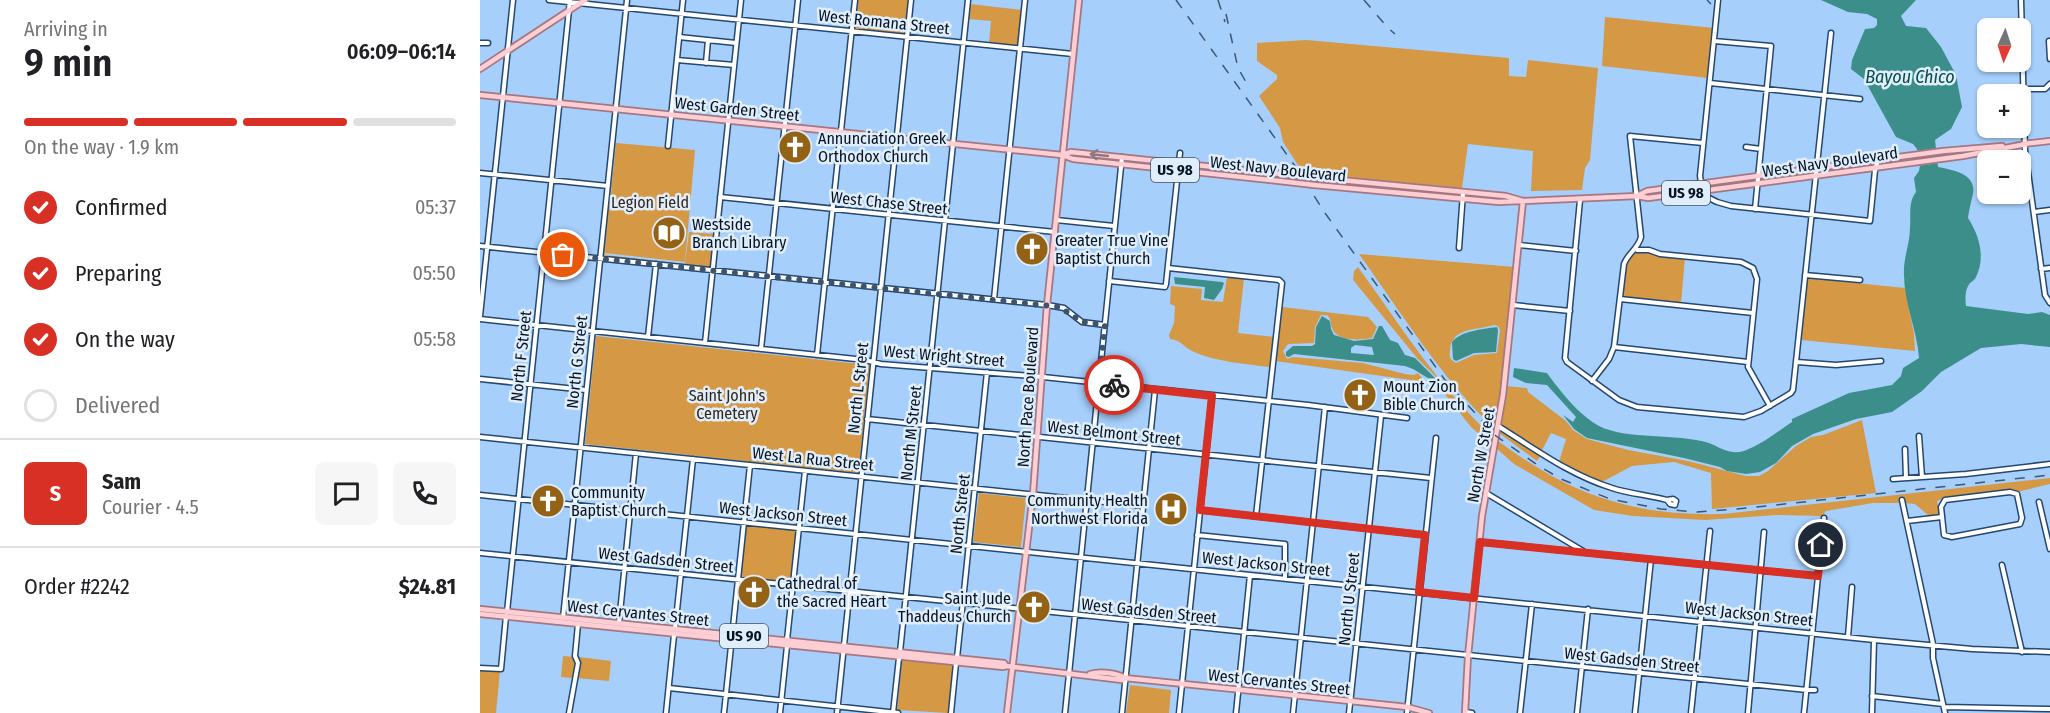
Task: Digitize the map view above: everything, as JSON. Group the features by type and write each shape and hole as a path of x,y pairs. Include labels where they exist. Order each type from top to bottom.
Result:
{"main road":[{"name":"North Pace Boulevard","path":"1007,713 1033,494 1047,305 1080,0"},
{"path":"480,69 583,2"},
{"name":"West Garden Street","path":"480,94 1062,155"},
{"name":"West Navy Boulevard","path":"1637,196 1647,191 1943,151 2050,141"},
{"name":"West Navy Boulevard","path":"1062,155 1072,159 1314,185 1514,203 1637,196 1648,198 1944,159 2026,144"},
{"name":"West Navy Boulevard","path":"1062,155 1071,152 1122,157 1514,197 1523,201"},
{"name":"North W Street","path":"1465,713 1468,656 1480,542 1498,426 1523,201"},
{"name":"West Cervantes Street","path":"480,611 619,623 675,632"},
{"name":"West Cervantes Street","path":"506,614 534,620 787,643 1122,680 1125,678 1350,701 1429,713"},
{"path":"534,620 563,618"},
{"path":"578,624 607,622"}],"street":[{"path":"480,318 513,0"},
{"name":"West Romana Street","path":"549,0 1073,54"},
{"name":"North G Street","path":"563,618 627,0"},
{"path":"668,146 683,0"},
{"path":"705,343 741,0"},
{"path":"761,349 798,0"},
{"path":"817,355 855,0"},
{"name":"North L Street","path":"837,713 911,0"},
{"name":"North M Street","path":"893,713 968,0"},
{"path":"994,299 1026,0"},
{"path":"1718,0 1703,143 1701,184 1705,196 1721,204 1870,221 1878,160"},
{"path":"2020,0 2024,84"},
{"name":"North F Street","path":"480,668 501,669 570,1"},
{"path":"1580,200 1565,359 1619,400 1637,406 1740,417 1755,414 1791,393 1797,362 1831,33"},
{"path":"680,37 736,42"},
{"path":"706,63 708,40"},
{"path":"2049,40 2050,59"},
{"path":"1714,41 1771,46 1755,209"},
{"path":"480,43 488,43"},
{"path":"677,60 734,65"},
{"path":"1710,83 1860,99"},
{"path":"2031,89 2045,89 2050,84"},
{"path":"1649,250 1641,237 1630,136 1703,143"},
{"path":"2026,138 2041,269 2045,295 2050,303"},
{"path":"1746,147 1761,149"},
{"path":"1109,281 1165,287 1180,153"},
{"path":"1065,713 1122,157"},
{"path":"480,173 608,186"},
{"path":"1459,248 1463,193"},
{"name":"West Chase Street","path":"720,197 1055,232"},
{"path":"2034,212 2050,210"},
{"path":"1056,220 1114,226"},
{"path":"1592,381 1614,347 1624,264 1629,255 1636,250 1641,237"},
{"path":"1519,245 1576,251"},
{"path":"480,246 1047,305 1064,308 1082,322 1105,325"},
{"path":"1636,250 1741,262 1753,268 1757,279 1748,362 1750,373 1770,406"},
{"path":"648,337 656,264"},
{"path":"1168,268 1281,282 1278,328 1256,516"},
{"path":"2041,269 2050,268"},
{"path":"1806,275 1860,280"},
{"path":"1620,299 1753,313"},
{"path":"1513,305 1570,310"},
{"name":"West Wright Street","path":"480,318 873,362 1043,377 1325,407 1407,418"},
{"path":"1614,347 1748,362"},
{"path":"1797,362 1836,366 1881,361"},
{"name":"North Street","path":"951,713 987,372"},
{"path":"480,379 586,390"},
{"path":"1122,713 1155,390"},
{"path":"1179,713 1212,396"},
{"path":"1293,713 1325,407"},
{"name":"North U Street","path":"1349,713 1381,416"},
{"name":"West Belmont Street","path":"867,419 1431,478"},
{"path":"1498,426 1552,461 1590,480 1622,491 1666,500"},
{"path":"1919,436 1922,477"},
{"name":"West La Rua Street","path":"480,437 1143,506"},
{"path":"1407,710 1436,438"},
{"path":"1905,449 1906,478"},
{"path":"619,623 636,453"},
{"path":"666,713 693,459"},
{"path":"1893,479 2050,464"},
{"path":"724,713 750,465"},
{"path":"780,713 805,471"},
{"path":"2013,492 2017,494 2022,518 2020,524 1949,537 1944,535 1942,517 1941,505 1947,499 2013,492"},
{"path":"1486,493 1585,552"},
{"name":"West Jackson Street","path":"480,495 1874,640 2050,652"},
{"path":"1902,500 1945,713"},
{"path":"2038,502 2050,549"},
{"path":"1200,510 1425,535"},
{"path":"1907,521 1942,517"},
{"path":"1804,713 1824,518"},
{"path":"1690,713 1710,531"},
{"path":"1748,713 1764,532"},
{"path":"1197,535 1285,544 1287,548 1285,578"},
{"path":"1480,542 1818,576"},
{"name":"West Gadsden Street","path":"480,553 1582,668 1815,690"},
{"path":"1635,713 1651,560"},
{"path":"2002,565 2022,651"},
{"path":"1236,713 1250,575"},
{"path":"1848,637 1852,587"},
{"path":"1520,713 1532,604"},
{"path":"1577,713 1588,609"},
{"path":"569,713 578,663 575,656 578,624"},
{"path":"1872,713 1874,640"},
{"path":"669,688 898,713"},
{"path":"1872,696 1943,706 2050,709"},
{"path":"1465,713 1472,713"}],"green space":[{"path":"857,0 909,0 905,34 854,29"},
{"path":"970,4 1023,10 1019,47 989,43 991,21 968,19"},
{"path":"1605,17 1714,28 1708,78 1602,66"},
{"path":"1306,40 1509,58 1509,76 1526,77 1528,60 1598,68 1590,160 1585,168 1582,190 1531,191 1533,151 1468,144 1462,188 1303,173 1283,142 1280,128 1259,96 1277,79 1277,75 1257,61 1257,43"},
{"path":"614,142 605,255 685,264 689,232 715,234 711,268 602,257"},
{"name":"Legion Field","path":"616,143 695,150 685,262 605,253"},
{"path":"1636,252 1685,258 1681,303 1622,297 1627,262"},
{"path":"1359,254 1515,267 1502,395 1496,430 1458,390","holes":["1498,326 1500,330 1497,353 1474,355 1456,363 1450,358 1451,343 1459,334"]},
{"path":"1358,267 1438,378 1494,438 1493,446 1471,427 1437,384 1439,380 1417,358 1353,280 1354,271"},
{"path":"1227,277 1244,278 1238,333 1275,337 1270,367 1212,358 1194,352 1170,339 1175,306 1170,304 1171,286 1202,289 1201,300 1223,302"},
{"path":"1807,278 1905,288 1915,351 1801,340"},
{"path":"1282,307 1368,317 1377,327 1372,338 1344,338 1334,333 1327,315 1321,315 1315,327 1314,343 1288,344 1283,351 1287,359 1293,357 1363,363 1405,374 1418,373 1425,382 1275,361"},
{"name":"Saint John's Cemetery","path":"596,336 870,365 858,473 585,444"},
{"path":"1506,386 1527,388 1528,392 1587,439 1746,476 1759,476 1768,471 1796,446 1811,437 1823,435 1862,420 1876,493 1712,509 1711,473 1674,462 1632,466 1602,482 1559,462 1566,439 1551,433 1541,452 1500,425"},
{"path":"1499,429 1540,456 1537,461 1499,433"},
{"path":"1497,440 1550,475 1576,488 1630,506 1690,514 1723,514 2050,478 2050,484 2017,492 2010,490 1947,497 1937,501 1940,515 1929,516 1915,504 1905,503 1903,497 1900,498 1901,503 1873,503 1826,511 1822,516 1777,515 1705,520 1633,516 1594,510 1514,464 1496,448"},
{"path":"979,493 1026,498 1021,547 973,542"},
{"path":"745,525 797,530 792,583 740,578"},
{"path":"563,656 574,657 576,662 573,678 561,677"},
{"path":"579,657 611,661 609,681 576,678 580,663"},
{"path":"902,660 954,665 948,713 897,710"},
{"path":"480,670 500,671 496,713 480,713"},
{"path":"1130,685 1171,690 1169,713 1126,713"}],"water":[{"name":"Bayou Chico","path":"1821,0 1916,0 1901,16 1906,26 1926,28 1941,47 1956,75 1962,107 1951,129 1935,140 1938,167 1963,174 1968,177 1973,187 1968,218 1978,239 1981,262 1976,278 1967,288 1966,306 2028,314 2042,312 2050,315 2050,347 2021,344 1981,348 1941,372 1922,391 1892,412 1856,419 1813,434 1792,446 1776,463 1760,472 1746,474 1727,471 1720,467 1684,458 1587,438 1574,429 1563,415 1573,422 1576,417 1547,385 1526,383 1513,377 1514,368 1547,373 1577,409 1599,426 1623,433 1696,440 1734,452 1744,451 1757,445 1792,422 1792,419 1849,393 1892,385 1901,376 1903,368 1919,358 1904,275 1910,234 1911,204 1916,192 1914,178 1920,165 1917,149 1913,144 1896,137 1864,79 1851,69 1852,60 1865,29 1874,28 1877,25 1877,19 1867,14 1848,12"},
{"path":"1174,277 1224,283 1214,300 1204,298 1205,287 1175,284"},
{"path":"1322,316 1330,321 1334,335 1354,341 1373,339 1379,326 1382,326 1390,340 1398,343 1405,355 1415,358 1438,381 1436,383 1405,366 1294,354 1286,356 1286,352 1293,346 1315,344 1316,327","holes":["1355,345 1372,347 1374,355 1351,353 1351,348"]},
{"path":"1497,327 1496,352 1474,353 1456,361 1453,359 1452,342 1456,338 1472,331"}],"pier":[{"path":"1939,148 1940,163 1917,166 1914,151"}],"railway":[{"path":"1176,0 1445,380 1496,436 1561,479 1610,499 1661,509 1697,512 2050,475"},
{"path":"1218,0 1225,22"},
{"path":"1364,0 1395,34"},
{"path":"1707,0 1711,4"},
{"path":"1226,14 1238,68 1250,89"}],"way so far":[{"path":"563,255 1060,307 1082,322 1105,325 1099,383 1114,385"}],"place":[{"name":"Annunciation Greek Orthodox Church","path":"795,147"},
{"name":"Westside Branch Library","path":"669,233"},
{"name":"Greater True Vine Baptist Church","path":"1032,249"},
{"name":"Mount Zion Bible Church","path":"1360,395"},
{"name":"Community Baptist Church","path":"548,501"},
{"name":"Community Health Northwest Florida","path":"1171,509"},
{"name":"Cathedral of the Sacred Heart","path":"754,592"},
{"name":"Saint Jude Thaddeus Church","path":"1034,607"}],"route":[{"path":"1114,385 1212,396 1200,510 1425,535 1419,592 1474,598 1480,542 1818,576 1821,545"}]}
